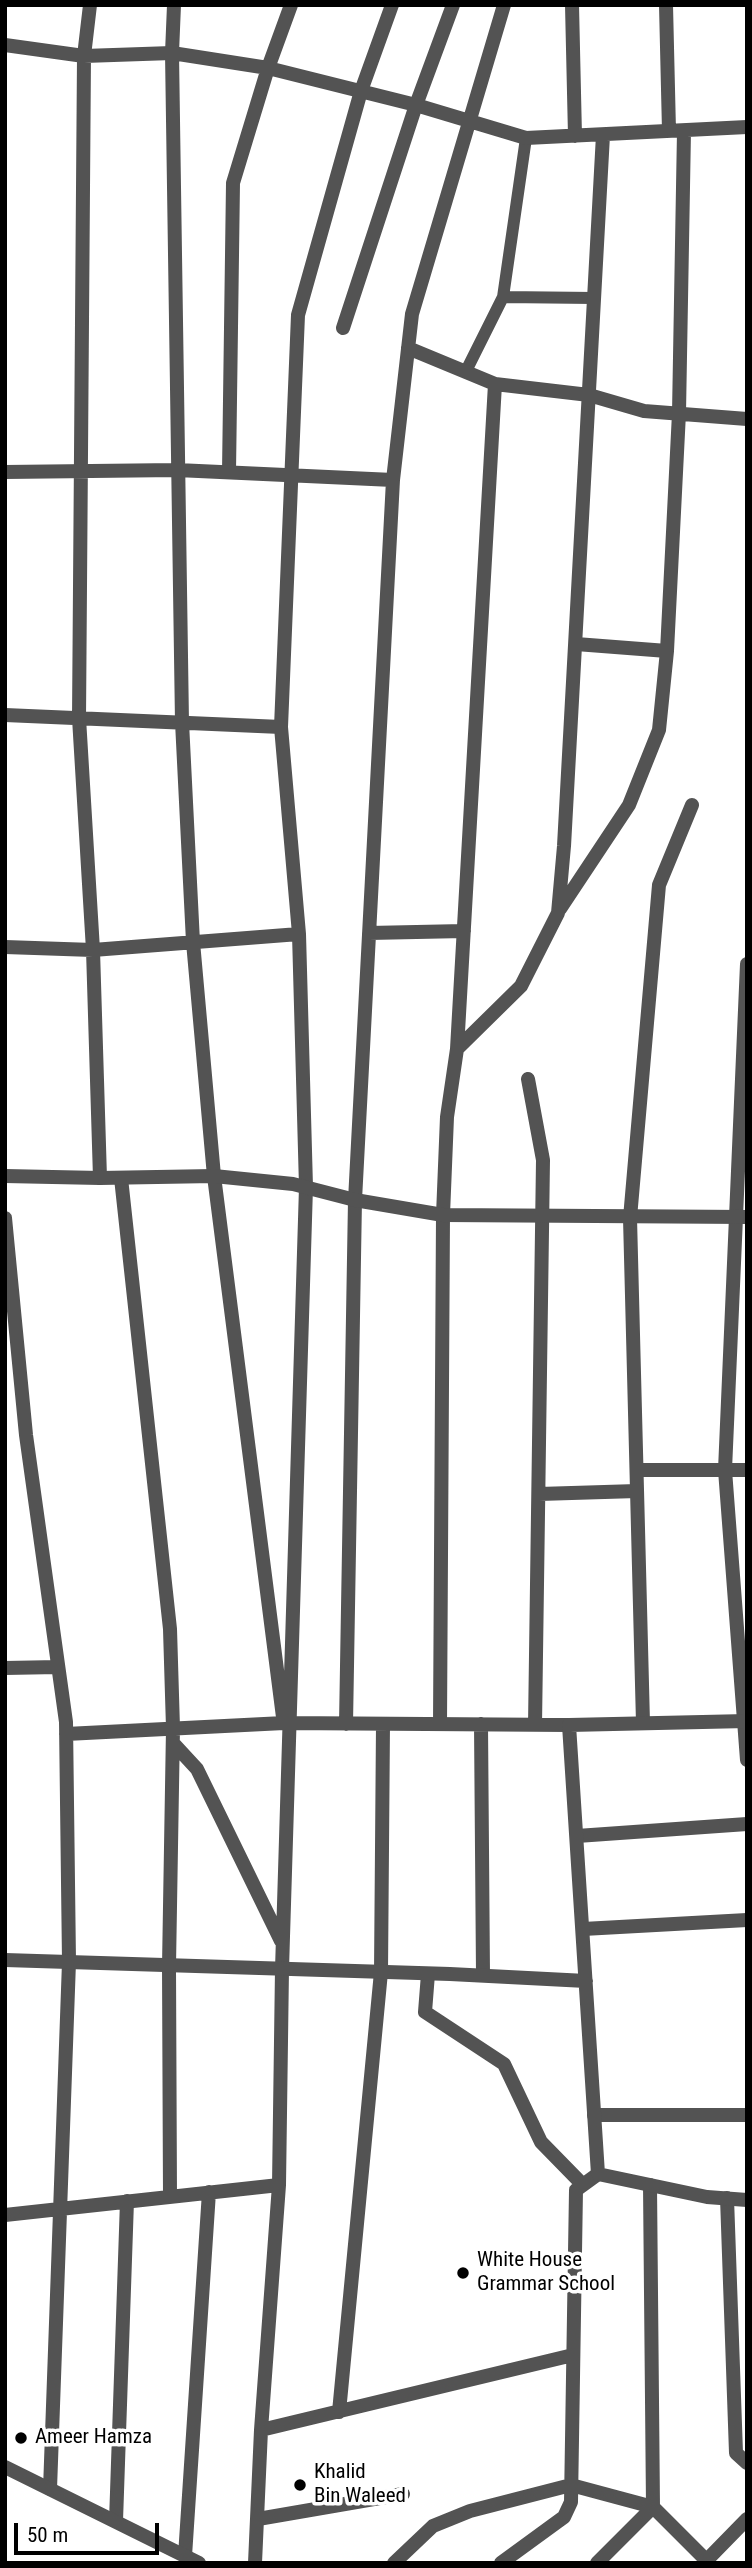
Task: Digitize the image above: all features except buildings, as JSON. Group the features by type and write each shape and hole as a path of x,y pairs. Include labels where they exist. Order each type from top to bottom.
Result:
{"street":[{"path":"90,5 84,56 79,718 93,950 100,1178"},
{"path":"174,5 172,53 182,723 193,942 214,1176 287,1723"},
{"path":"229,472 233,183 268,68 291,5"},
{"path":"255,2563 261,2430 279,2185 287,1723 306,1187 299,934 281,727 298,315 361,91 392,5"},
{"path":"343,328 416,105 453,5"},
{"path":"346,1724 355,1200 393,480 412,314 504,5"},
{"path":"572,5 575,136"},
{"path":"457,1049 522,986 558,913 629,805 659,730 667,651 679,413 677,131 666,5"},
{"path":"5,46 84,56 172,53 268,68 416,105 526,138 747,127"},
{"path":"558,913 576,644 603,135"},
{"path":"408,348 495,383 589,395 644,411 747,419"},
{"path":"440,1724 443,1216 447,1116 457,1049 495,383"},
{"path":"5,472 177,470 393,480"},
{"path":"576,644 667,651"},
{"path":"5,715 281,727"},
{"path":"643,1723 630,1218 659,885 692,805"},
{"path":"369,933 464,931"},
{"path":"5,947 93,950 299,934"},
{"path":"747,964 741,1217 725,1470 747,1760"},
{"path":"528,1079 543,1160 544,1217 535,1725"},
{"path":"5,1177 214,1176 306,1187 355,1200 443,1216 741,1217"},
{"path":"121,1178 170,1629 173,1736 169,1966 170,2197"},
{"path":"5,1218 26,1435 66,1734 69,1962 50,2489"},
{"path":"637,1470 747,1470"},
{"path":"539,1494 637,1491"},
{"path":"5,1668 58,1667"},
{"path":"66,1734 173,1736 287,1723 569,1725 745,1721"},
{"path":"339,2412 380,1972 383,1724"},
{"path":"481,1724 483,1975"},
{"path":"569,1725 598,2174"},
{"path":"173,1736 197,1769 283,1945"},
{"path":"577,1836 747,1824"},
{"path":"583,1929 747,1920"},
{"path":"5,1961 483,1975 586,1981"},
{"path":"428,1974 425,2012 503,2064 541,2142 583,2185"},
{"path":"594,2115 747,2115"},
{"path":"501,2563 564,2517 571,2502 576,2190 598,2174 707,2197 747,2200"},
{"path":"5,2215 279,2185"},
{"path":"597,2563 653,2507 650,2185"},
{"path":"185,2556 209,2192"},
{"path":"727,2198 736,2453 747,2463"},
{"path":"116,2521 127,2202"},
{"path":"261,2430 573,2355"},
{"path":"5,2467 199,2563"},
{"path":"394,2563 433,2526 470,2511 571,2485 653,2507 707,2562 747,2519"},
{"path":"258,2519 403,2494"}],"lane":[{"path":"466,371 503,297 526,138"},
{"path":"503,297 594,298"}],"place":[{"name":"White House Grammar School","path":"463,2273"},
{"name":"Ameer Hamza","path":"21,2438"},
{"name":"Khalid Bin Waleed","path":"300,2485"}]}
